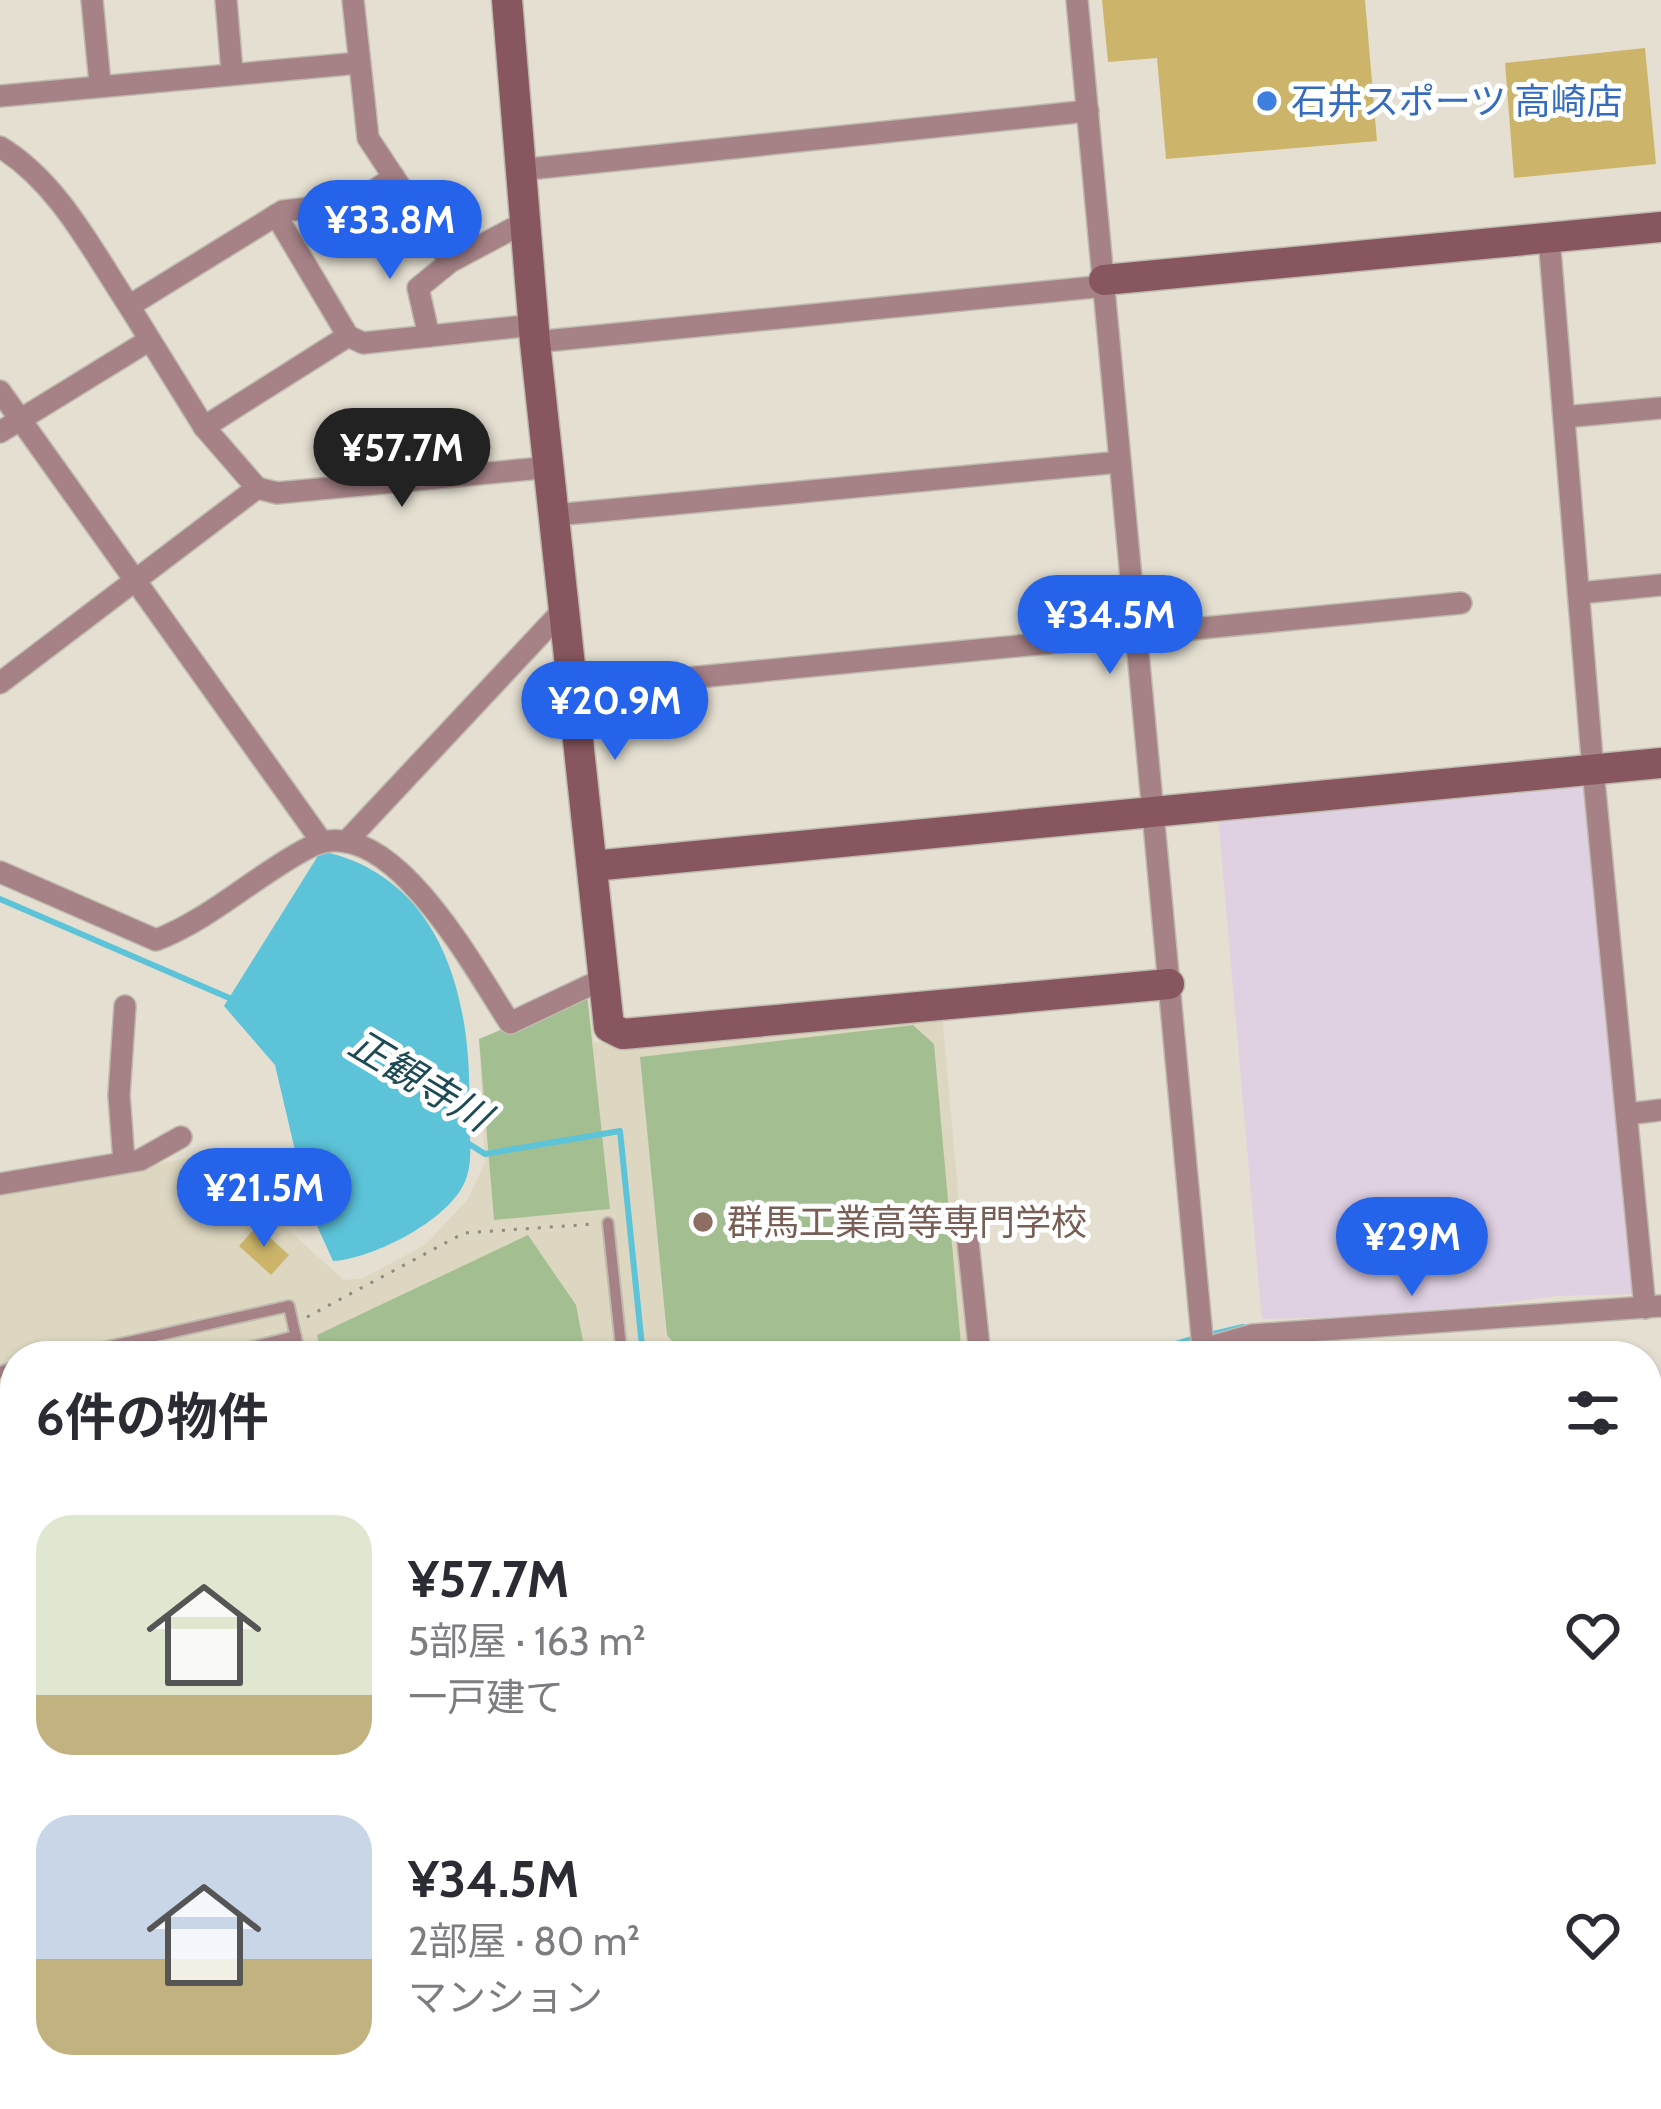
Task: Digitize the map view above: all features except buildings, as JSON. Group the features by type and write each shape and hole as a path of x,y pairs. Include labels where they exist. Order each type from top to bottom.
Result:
{"street":[{"path":"92,0 100,83"},
{"path":"226,0 232,72"},
{"path":"353,0 368,138 450,262"},
{"path":"507,0 534,334 609,1027 623,1034 1169,984"},
{"path":"1077,0 1202,1341"},
{"path":"0,96 100,83 359,63"},
{"path":"519,170 1088,111"},
{"path":"0,147 28,164 76,225 204,427 257,488 277,493 552,467"},
{"path":"129,306 275,215 356,203 394,177"},
{"path":"275,215 349,336 363,343 534,334 1105,283 1661,227"},
{"path":"429,336 418,288 450,262 525,222"},
{"path":"1229,1341 1252,1335 1653,1307 1593,770 1550,238"},
{"path":"204,427 349,336"},
{"path":"0,432 148,340"},
{"path":"0,391 322,842"},
{"path":"1564,417 1661,408"},
{"path":"555,515 1120,462"},
{"path":"0,683 137,584 257,488"},
{"path":"1580,593 1661,585"},
{"path":"574,689 1461,603"},
{"path":"346,842 566,607"},
{"path":"592,866 1661,763"},
{"path":"0,872 156,940 322,842 346,842 364,848 424,893 510,1023 601,980"},
{"path":"124,1162 119,1095 125,1006"},
{"path":"1628,1114 1661,1110"},
{"path":"0,1184 140,1160 181,1137"},
{"path":"966,1223 978,1341"}],"lane":[{"path":"608,1223 620,1341"},
{"path":"133,1341 289,1306 297,1341"},
{"path":"261,1341 294,1330"}],"path":[{"path":"294,1330 464,1233 608,1223"}],"shaded area":[{"path":"1577,784 1588,795 1632,1294 1556,1296 1410,1316 1262,1319 1218,815"},
{"name":"群馬工業高等専門学校","path":"587,994 594,1042 620,1045 942,1014 972,1341 0,1341 0,1194 205,1155 344,1280 363,1278 425,1245 468,1199 485,1162 479,1039"}],"green space":[{"path":"587,994 610,1209 494,1220 479,1039"},
{"path":"913,1025 934,1044 961,1341 672,1341 667,1335 640,1057"},
{"path":"528,1235 576,1305 583,1341 318,1341 317,1335"}],"water":[{"path":"321,851 363,865 397,887 423,916 443,950 456,988 469,1070 470,1161 459,1192 410,1234 369,1253 333,1261 308,1206 275,1065 224,1006"}],"waterway":[{"name":"正観寺川","path":"0,899 234,1000"},
{"name":"正観寺川","path":"466,1142 485,1154 620,1131 641,1341"},
{"name":"正観寺川","path":"1209,1335 1243,1327"},
{"name":"正観寺川","path":"1186,1341 1193,1339"}],"place":[{"name":"石井スポーツ 高崎店","path":"1267,101"},
{"name":"群馬工業高等専門学校","path":"703,1222"}]}
